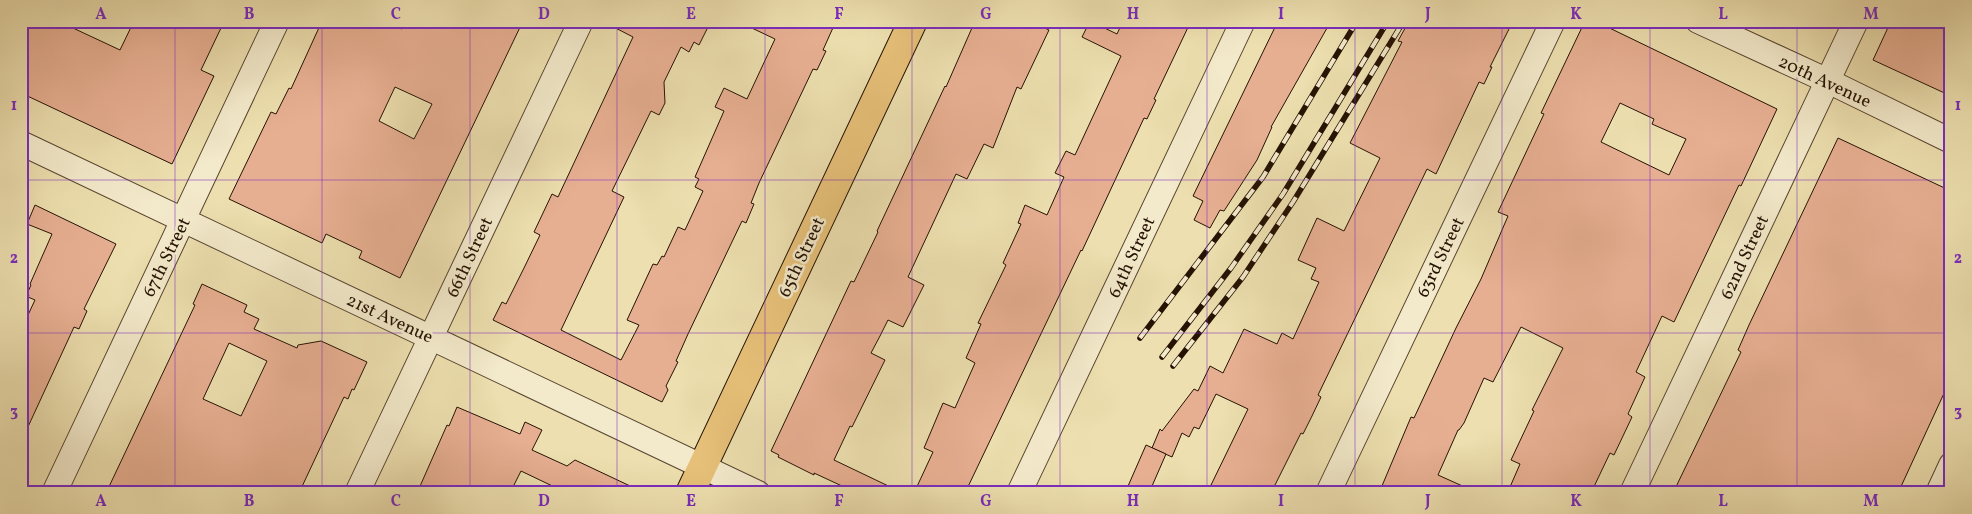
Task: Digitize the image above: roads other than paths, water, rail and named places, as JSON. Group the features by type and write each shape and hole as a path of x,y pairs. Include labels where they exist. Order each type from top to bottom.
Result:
{"main road":[{"name":"65th Street","path":"690,493 913,21"}],"street":[{"name":"67th Street","path":"54,493 278,21"},
{"name":"66th Street","path":"357,493 581,21"},
{"name":"64th Street","path":"1019,493 1243,21"},
{"name":"63rd Street","path":"1328,493 1553,21"},
{"name":"20th Avenue","path":"1698,21 1951,141"},
{"name":"62nd Street","path":"1632,493 1856,21"},
{"name":"21st Avenue","path":"21,143 758,493"},
{"path":"1938,493 1951,465"}],"railway":[{"path":"1140,338 1263,177 1357,21"},
{"path":"1162,357 1231,268 1283,194 1388,21"},
{"path":"1173,366 1243,277 1293,202 1402,24"}]}
